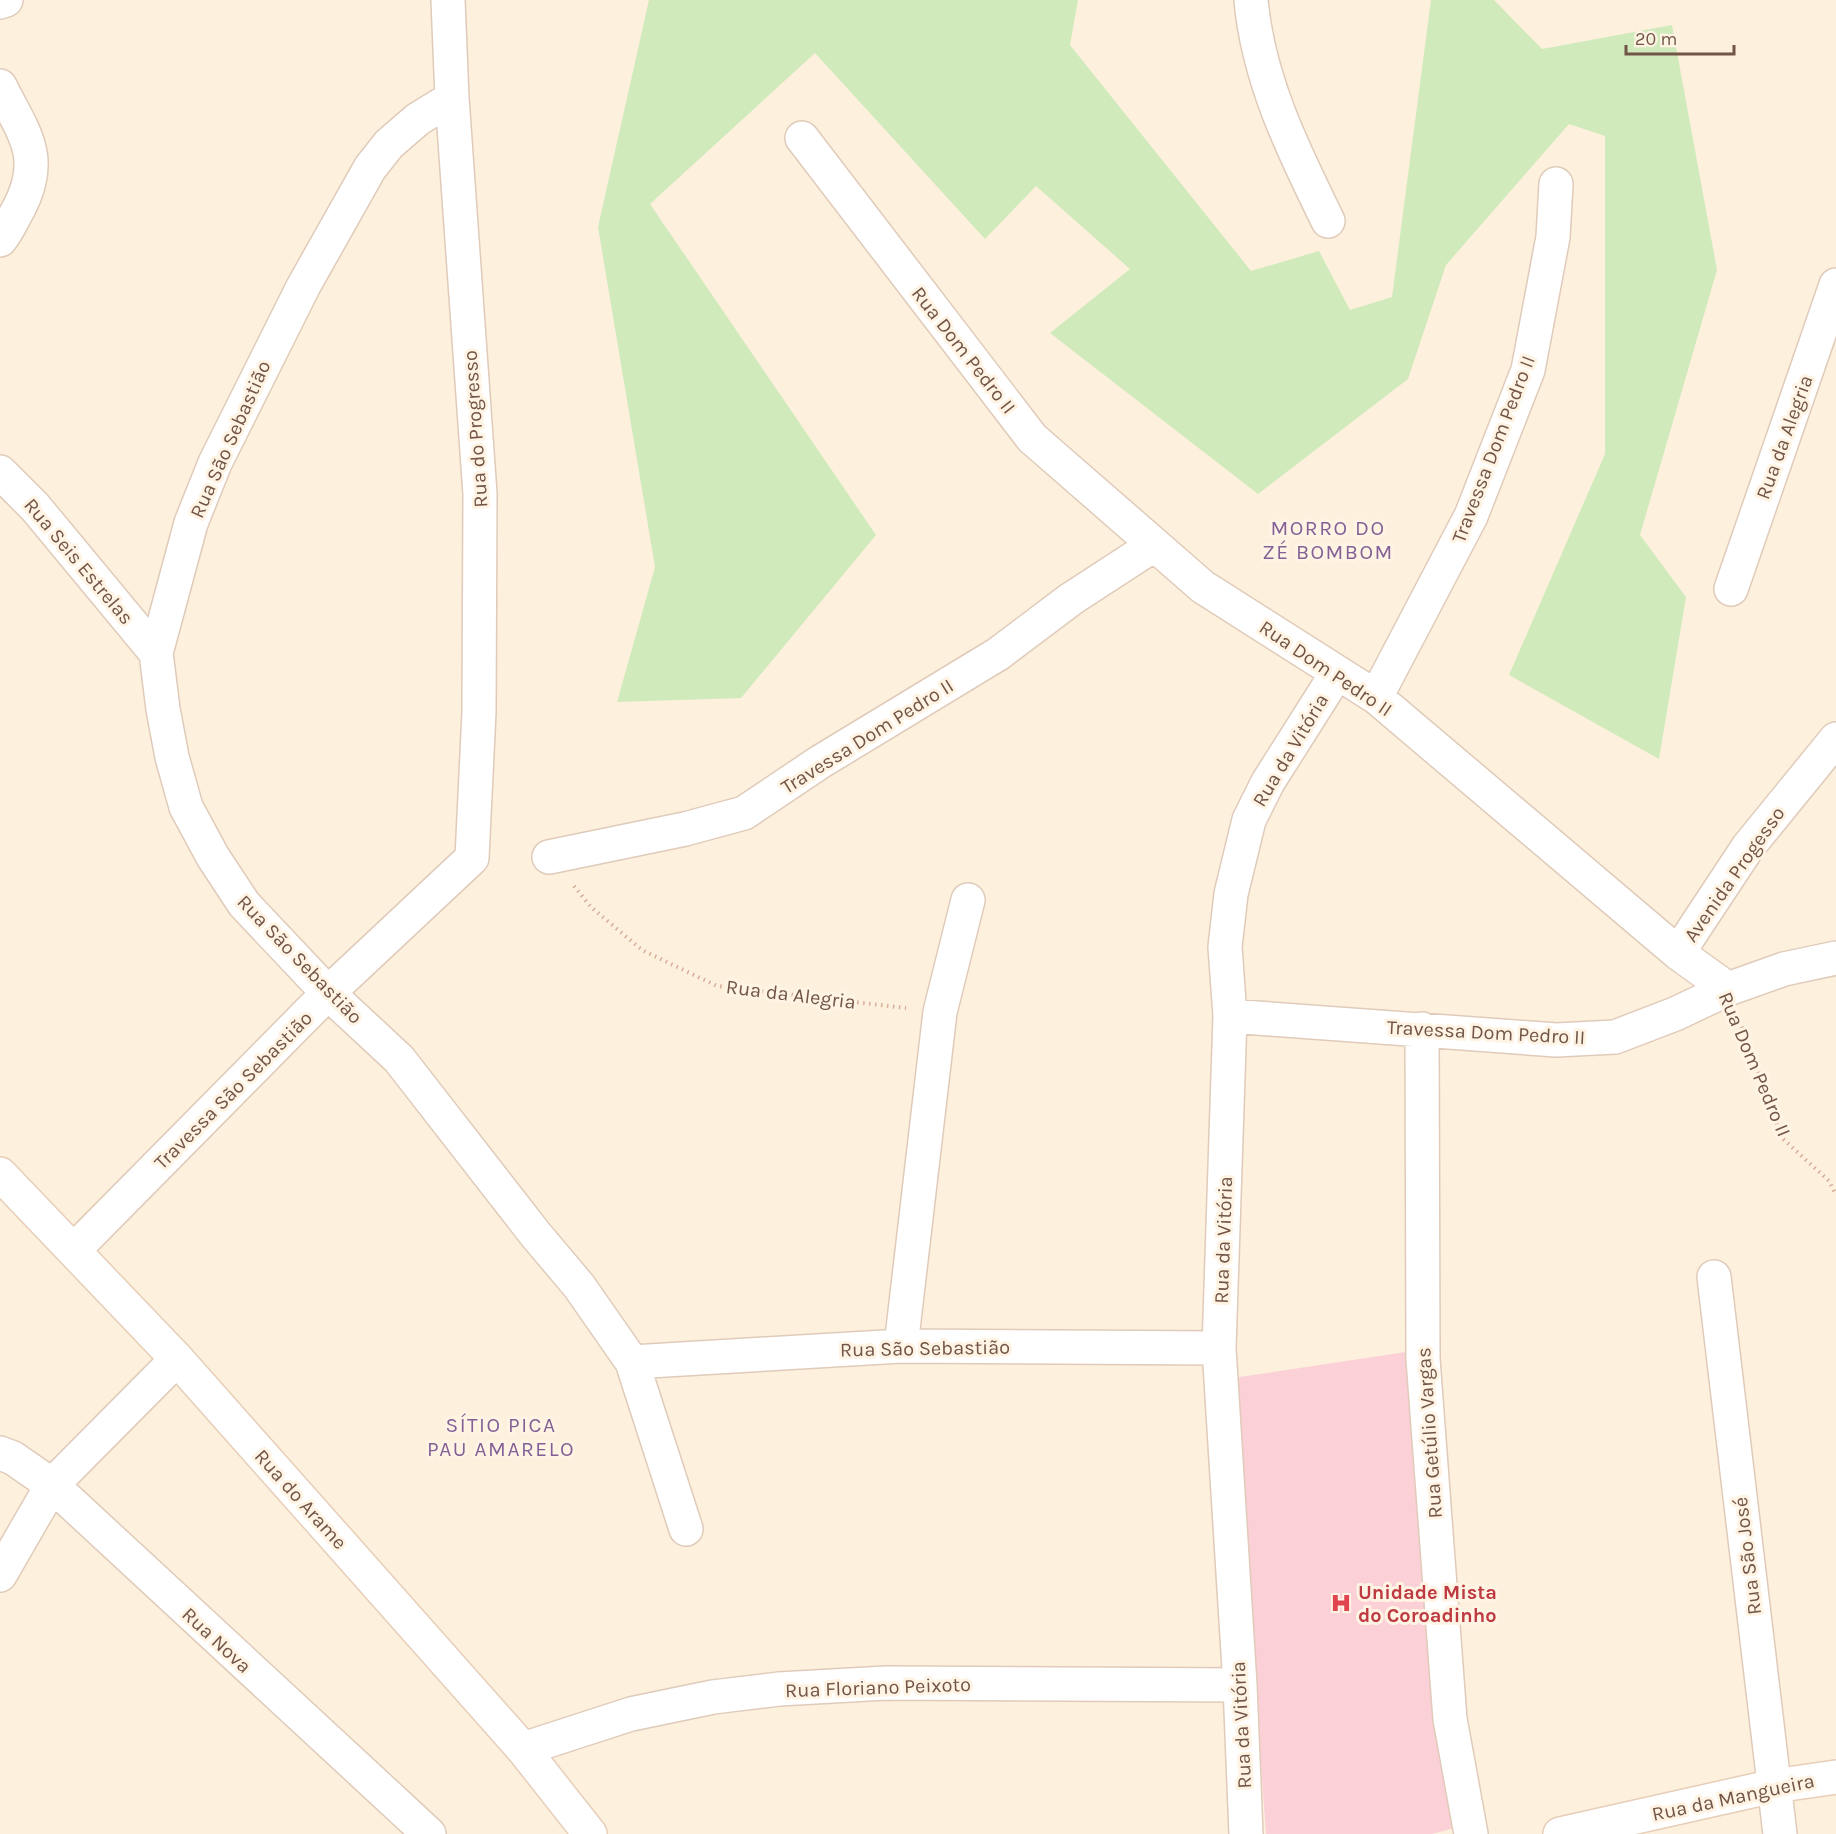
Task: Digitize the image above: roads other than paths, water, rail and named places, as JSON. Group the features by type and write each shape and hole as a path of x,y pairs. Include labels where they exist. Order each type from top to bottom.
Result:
{"street":[{"path":"0,2 6,0"},
{"name":"Rua do Progresso","path":"448,0 452,98 480,494 479,712 472,858"},
{"path":"1251,0 1262,66 1276,110 1328,221"},
{"path":"0,86 26,140 33,163 31,180 0,240"},
{"name":"Rua São Sebastião","path":"452,98 418,119 389,144 370,168 303,287 248,394 203,493 188,534 156,653 171,757 186,807 213,857 244,904 328,993 399,1059 428,1093 536,1235 579,1286 632,1362 686,1529"},
{"name":"Rua Dom Pedro II","path":"802,138 1032,438 1203,587 1376,697 1678,953 1728,988"},
{"name":"Travessa Dom Pedro II","path":"1376,697 1471,516 1528,370 1553,237 1556,184"},
{"name":"Rua da Alegria","path":"1731,589 1836,285"},
{"name":"Rua Seis Estrelas","path":"0,472 35,507 156,653"},
{"name":"Travessa Dom Pedro II","path":"549,857 685,829 744,813 820,762 998,654 1071,599 1154,545"},
{"name":"Rua da Vitória","path":"1246,1834 1240,1685 1219,1348 1230,1016 1225,947 1231,894 1249,820 1268,782 1337,672"},
{"name":"Avenida Progesso","path":"1678,953 1748,847 1836,739"},
{"name":"Travessa São Sebastião","path":"74,1250 328,993 472,858"},
{"path":"902,1346 940,1012 968,900"},
{"name":"Travessa Dom Pedro II","path":"1230,1016 1556,1040 1615,1037 1675,1014 1728,988 1784,969 1836,958"},
{"name":"Rua Getúlio Vargas","path":"1422,1029 1423,1359 1450,1719 1471,1834"},
{"name":"Rua do Arame","path":"0,1174 177,1359 523,1749 590,1834"},
{"name":"Rua São José","path":"1714,1277 1780,1834"},
{"name":"Rua São Sebastião","path":"632,1362 902,1346 1219,1348"},
{"path":"0,1575 52,1485 177,1359"},
{"name":"Rua Nova","path":"0,1453 13,1458 52,1485 429,1834"},
{"name":"Rua Floriano Peixoto","path":"523,1749 631,1714 713,1697 779,1689 886,1683 1240,1685"},
{"name":"Rua da Mangueira","path":"1560,1834 1774,1786 1836,1777"}],"place":[{"name":"Unidade Mista do Coroadinho","path":"1341,1603"}],"district":[{"name":"MORRO DO ZÉ BOMBOM","path":"1328,540"},
{"name":"SÍTIO PICA PAU AMARELO","path":"501,1437"}]}
